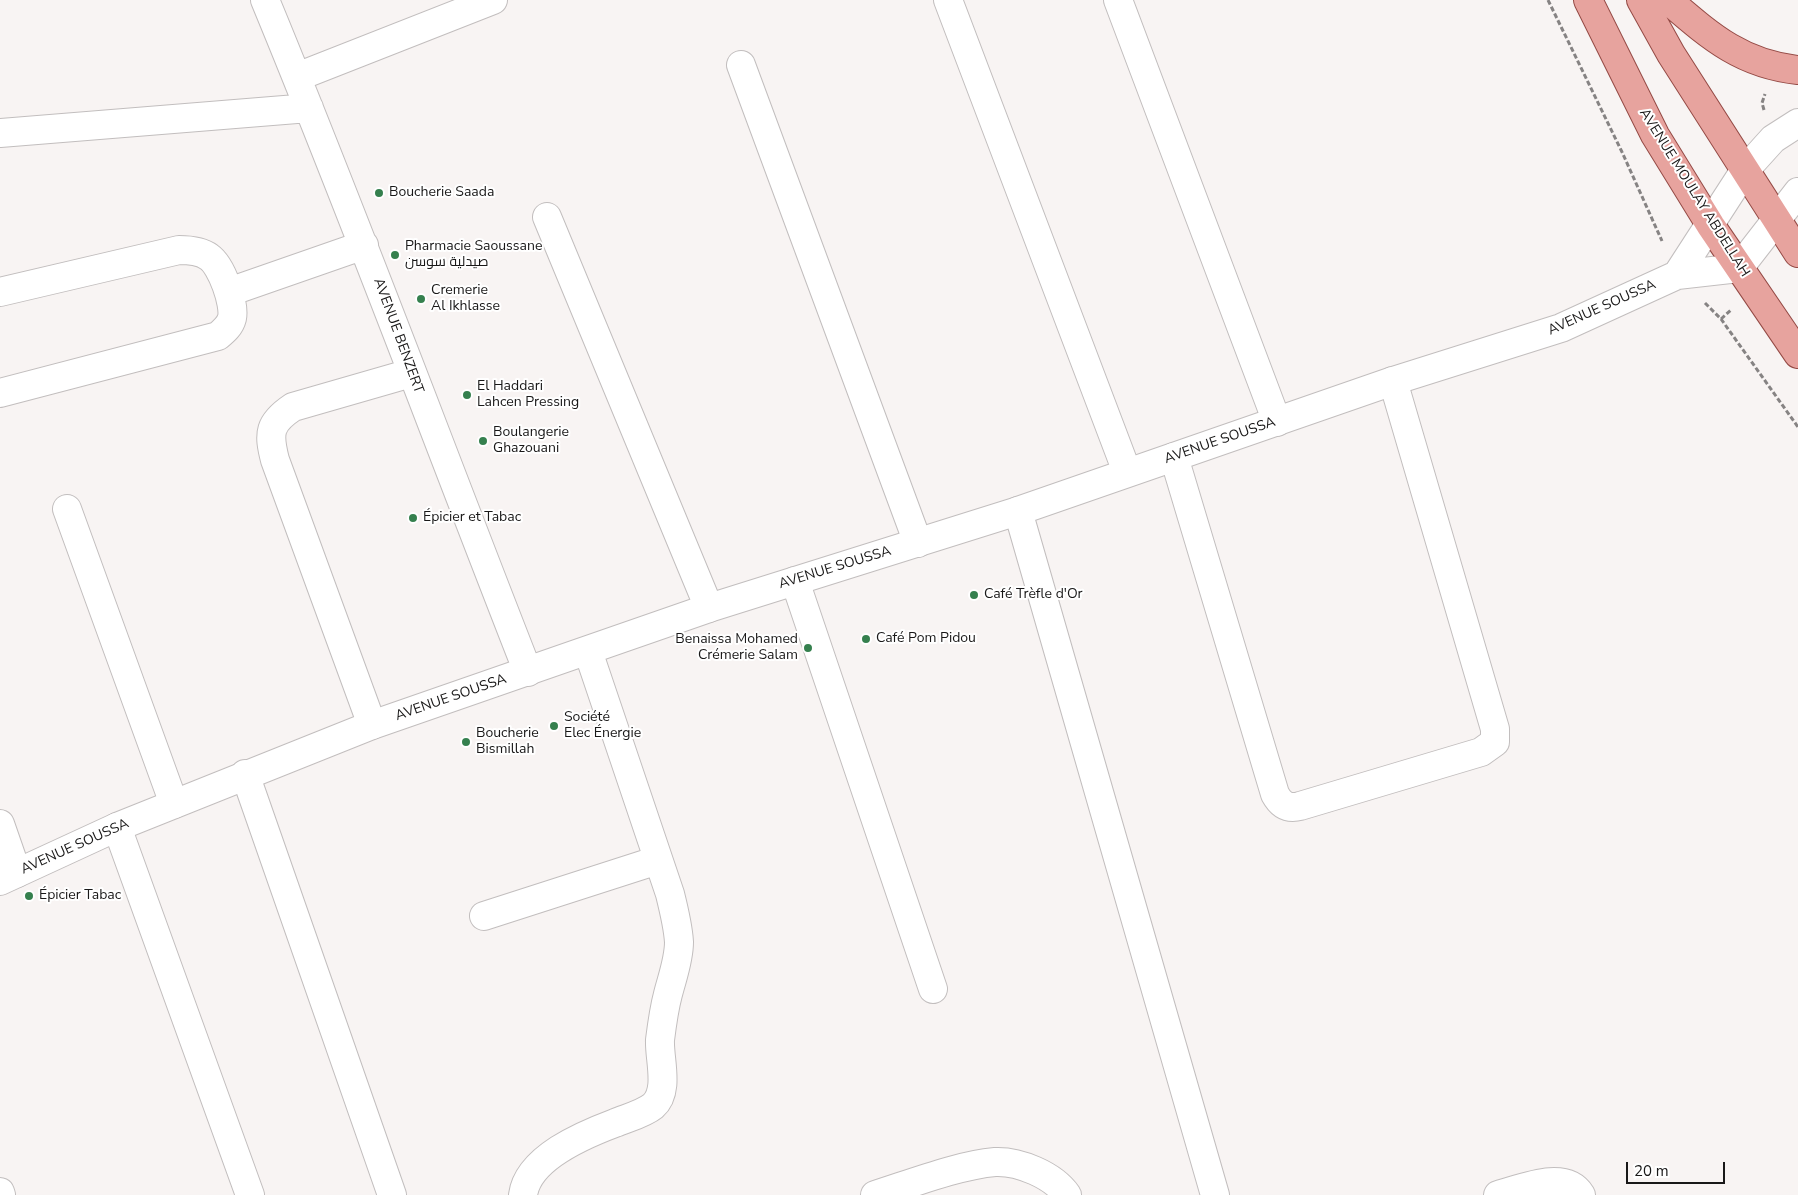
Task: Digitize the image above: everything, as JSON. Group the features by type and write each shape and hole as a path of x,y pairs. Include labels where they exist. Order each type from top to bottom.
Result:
{"main road":[{"name":"AVENUE MOULAY ABDELLAH","path":"1588,0 1655,135 1711,226 1798,354"},
{"path":"1641,0 1671,54 1798,253"},
{"path":"1668,0 1714,40 1744,57 1774,68 1798,70"}],"street":[{"name":"AVENUE BENZERT","path":"265,0 364,245 411,373 528,672"},
{"path":"297,77 493,0"},
{"path":"948,0 1127,472"},
{"path":"1118,0 1277,422"},
{"path":"741,65 918,543"},
{"path":"0,133 309,108"},
{"path":"1677,275 1711,226 1745,170 1773,139 1798,123"},
{"path":"1739,268 1798,192"},
{"path":"547,217 709,608"},
{"path":"229,292 364,245"},
{"path":"0,292 179,250 191,250 209,257 217,265 229,292 232,316 225,330 218,336 0,392"},
{"name":"AVENUE SOUSSA","path":"9,877 117,827 245,774 372,725 709,608 1018,511 1393,381 1561,328 1677,275 1739,268"},
{"path":"372,725 275,460 270,436 273,425 281,415 293,407 411,373"},
{"path":"1174,457 1274,794 1279,802 1286,807 1300,806 1481,752 1494,742 1495,729 1393,381"},
{"path":"67,509 174,804"},
{"path":"1018,511 1215,1195"},
{"path":"795,581 933,989"},
{"path":"523,1195 528,1176 537,1166 597,1130 654,1105 660,1095 662,1020 679,944 672,901 588,651"},
{"path":"245,774 392,1195"},
{"path":"0,824 9,877"},
{"path":"117,827 250,1195"},
{"path":"484,916 658,860"},
{"path":"875,1195 968,1167 996,1162 1016,1164 1035,1171 1050,1180 1067,1195"},
{"path":"1498,1195 1540,1184 1562,1182 1570,1184 1581,1195"}],"path":[{"path":"1548,0 1622,152 1677,275 1720,319 1798,427"}],"place":[{"name":"Boucherie Saada","path":"379,193"},
{"name":"Pharmacie Saoussane صيدلية سوسن","path":"395,255"},
{"name":"Cremerie Al Ikhlasse","path":"421,299"},
{"name":"El Haddari Lahcen Pressing","path":"467,395"},
{"name":"Boulangerie Ghazouani","path":"483,441"},
{"name":"Épicier et Tabac","path":"413,518"},
{"name":"Café Trèfle d'Or","path":"974,595"},
{"name":"Café Pom Pidou","path":"866,639"},
{"name":"Benaissa Mohamed Crémerie Salam","path":"808,648"},
{"name":"Société Elec Énergie","path":"554,726"},
{"name":"Boucherie Bismillah","path":"466,742"},
{"name":"Épicier Tabac","path":"29,896"}]}
